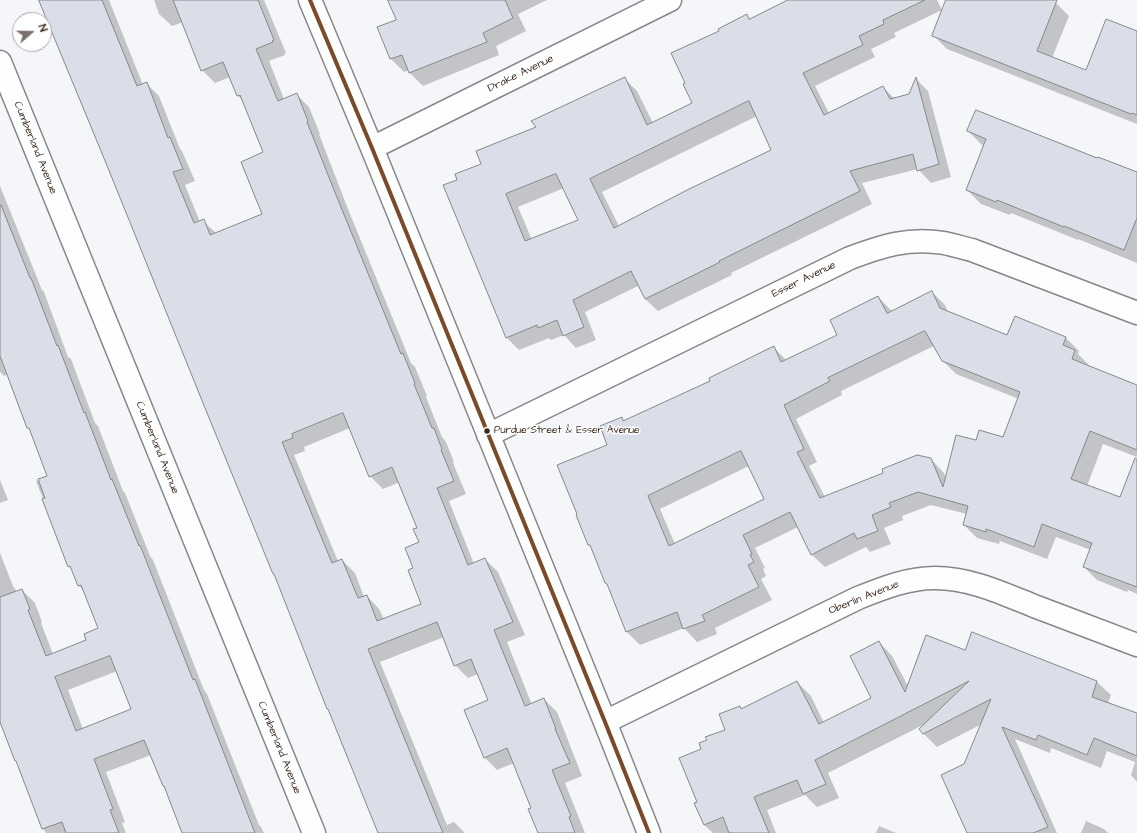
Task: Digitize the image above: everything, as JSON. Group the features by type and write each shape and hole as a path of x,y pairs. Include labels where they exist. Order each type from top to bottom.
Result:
{"street":[{"path":"310,0 372,148 649,833"},
{"name":"Drake Avenue","path":"372,148 670,0"},
{"name":"Cumberland Avenue","path":"0,62 314,833"},
{"name":"Esser Avenue","path":"488,435 850,258 877,248 901,242 923,241 945,243 972,250 1137,313"},
{"name":"Oberlin Avenue","path":"605,722 852,601 886,587 911,580 934,578 958,580 985,587 1137,645"}],"building":[{"path":"39,0 102,0 137,86 147,82 168,138 170,137 183,169 173,172 194,223 204,219 210,235 262,214 241,162 263,152 240,95 237,96 223,62 201,71 173,0 258,0 274,40 272,41 273,42 256,49 278,101 297,93 336,195 401,354 403,353 432,428 434,428 442,449 441,450 454,481 437,488 468,565 485,558 513,622 494,630 525,706 544,698 555,729 570,763 552,770 571,816 569,817 575,833 538,833 528,809 531,808 507,748 484,758 464,710 488,700 471,659 454,666 437,622 368,649 443,833 378,833 274,574 52,32 52,12 44,12","holes":["343,413 369,477 392,467 417,528 413,529 419,542 405,548 413,568 408,570 421,604 377,621 367,595 358,598 342,559 332,563 282,442 293,438 292,434"]},
{"path":"388,0 505,0 513,18 483,33 487,42 409,73 402,55 390,59 377,27 396,20"},
{"path":"788,0 925,0 883,20 884,24 859,36 863,45 803,73 824,115 883,86 890,99 909,94 916,77 939,164 917,171 913,154 850,171 860,191 645,299 631,271 573,300 584,327 563,336 557,320 538,328 537,325 506,338 443,185 457,180 455,174 481,164 476,151 536,127 531,121 625,77 647,125 692,103 683,84 685,83 671,53 719,31 718,29 747,14 749,19","holes":["749,101 771,150 689,189 614,228 590,179","556,174 578,220 525,241 506,194"]},
{"path":"946,0 1057,0 1037,51 1086,70 1106,19 1137,31 1137,115 1131,114 932,36"},
{"path":"976,110 1097,158 1098,157 1137,172 1137,218 1124,250 997,200 996,202 966,190 986,139 967,131"},
{"path":"1,205 31,278 111,480 112,479 139,546 140,545 193,680 195,679 255,833 182,833 144,740 94,759 113,809 110,810 119,833 66,833 62,822 42,829 0,722 0,597 22,589 30,609 28,610 46,656 86,640 84,634 98,628 81,585 78,586 70,566 68,567 42,499 45,498 38,479 47,476 0,356","holes":["110,656 131,709 76,731 55,677"]},
{"path":"932,291 940,308 1007,335 1015,316 1066,337 1063,345 1075,350 1072,359 1137,385 1137,450 1090,431 1071,479 1120,497 1135,458 1137,459 1137,587 1083,567 1092,543 1042,524 1034,547 986,529 986,532 963,525 968,506 918,492 889,503 891,507 872,515 878,531 857,539 854,533 811,555 790,512 743,535 754,562 748,565 759,587 702,615 705,621 683,629 677,612 626,632 590,545 588,545 557,465 607,445 600,426 622,417 623,421 710,381 709,378 774,346 781,362 837,335 830,320 878,296 887,313","holes":["925,331 942,361 1020,392 1003,437 979,430 976,440 956,435 943,487 931,458 917,455 882,469 883,473 820,498 797,452 804,449 784,405 830,381 828,378","741,451 764,499 669,546 648,496"]},
{"path":"972,632 1097,681 1092,697 1137,713 1137,756 1094,738 1087,755 1038,735 1036,740 1002,727 1048,827 1033,833 967,833 941,775 964,764 991,699 923,734 919,729 969,681 815,760 826,784 803,794 797,780 754,797 769,833 729,833 723,817 704,825 694,803 697,802 679,758 701,749 699,743 707,740 705,737 725,730 719,714 740,706 741,709 797,681 819,724 871,698 850,656 879,641 905,692 926,635 965,650"}],"transit line":[{"path":"310,0 372,148 649,833"}],"place":[{"name":"Purdue Street & Esser Avenue","path":"487,431"}]}
